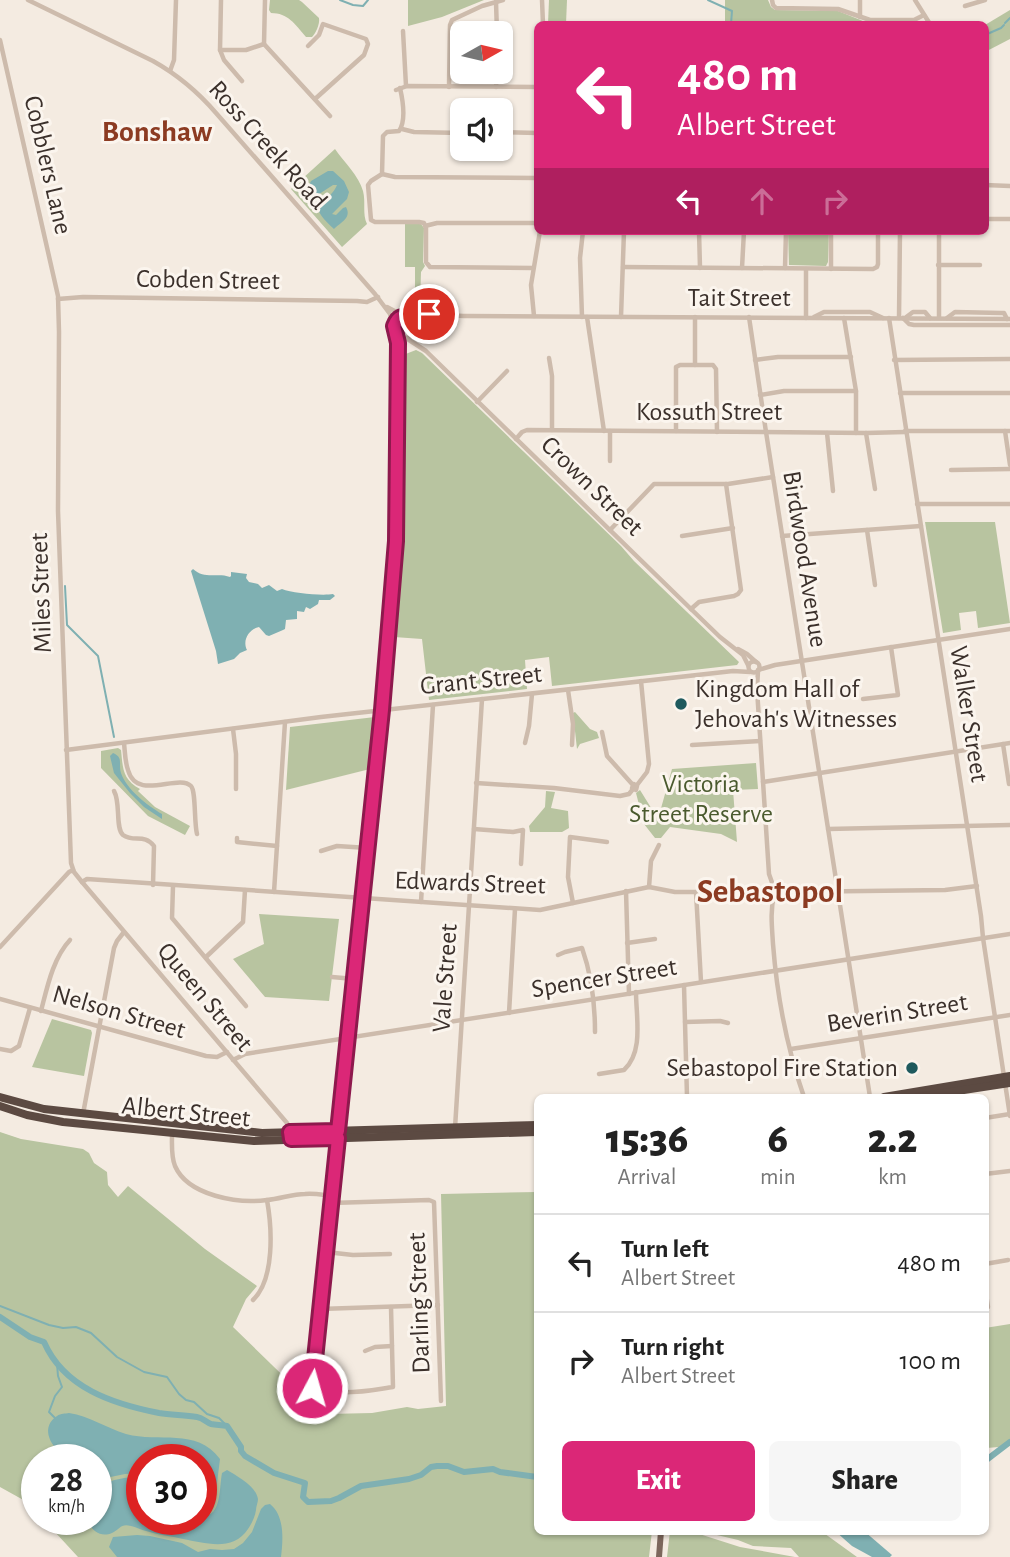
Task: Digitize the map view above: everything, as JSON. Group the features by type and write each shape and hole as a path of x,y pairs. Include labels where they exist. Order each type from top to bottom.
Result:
{"highway":[{"path":"906,1094 1007,1080"},
{"path":"934,1094 1007,1080"},
{"name":"Albert Street","path":"0,1097 44,1109 172,1132 254,1141 338,1134 534,1132"},
{"name":"Albert Street","path":"0,1106 40,1118 291,1136"},
{"name":"Albert Street","path":"454,1131 534,1125"}],"main road":[{"path":"659,1557 661,1535"}],"street":[{"name":"Ross Creek Road","path":"27,0 146,57 192,88 384,304"},
{"path":"171,72 177,62 176,0"},
{"path":"221,0 220,50 224,60 242,81"},
{"path":"265,0 264,44 330,116"},
{"path":"449,87 452,19 503,0"},
{"path":"542,0 543,21"},
{"path":"772,0 776,8 838,9 870,20 914,20 924,15"},
{"path":"860,0 860,18"},
{"path":"915,0 928,21"},
{"path":"965,6 985,0"},
{"path":"496,2 497,21"},
{"path":"308,46 319,35 323,23 366,39 368,44 364,55 315,99"},
{"path":"402,129 403,31"},
{"name":"Cobblers Lane","path":"0,40 58,299"},
{"path":"220,50 246,50 264,44"},
{"path":"401,88 534,87"},
{"path":"382,174 384,136 387,132 398,132 402,129 412,132 450,133"},
{"path":"513,132 534,133"},
{"path":"425,226 420,222 375,222 370,219 368,185 371,181 382,174 395,177 534,178"},
{"path":"989,186 1010,186"},
{"path":"989,219 1010,219"},
{"path":"425,226 437,223 534,223"},
{"path":"425,226 425,261 430,267 533,268"},
{"path":"534,316 531,285 539,235"},
{"path":"583,235 580,258 585,317 607,431 610,461"},
{"path":"621,317 624,235"},
{"path":"699,235 700,268"},
{"path":"742,268 744,235"},
{"path":"785,268 786,235"},
{"path":"831,235 831,269"},
{"path":"623,267 875,268 878,264 878,235"},
{"path":"900,235 902,318 911,324 1010,325"},
{"path":"939,235 939,318"},
{"path":"938,265 980,265"},
{"path":"806,269 806,318"},
{"name":"Cobden Street","path":"58,299 76,297 368,302 376,295"},
{"name":"Miles Street","path":"58,299 58,512 70,854 74,871"},
{"path":"384,304 415,322 415,330 401,346 398,362"},
{"path":"312,1388 382,710 396,541 397,335 384,304"},
{"path":"813,318 823,312 872,312 886,318"},
{"name":"Tait Street","path":"415,330 420,322 429,317 467,316 946,318 954,312 989,312 1004,313 1008,319"},
{"name":"Tait Street","path":"406,316 417,317 432,313 467,316"},
{"path":"394,327 397,319 406,316"},
{"path":"695,317 695,365"},
{"name":"Birdwood Avenue","path":"750,317 870,1094"},
{"path":"844,318 856,391 856,433"},
{"name":"Walker Street","path":"886,318 956,752 995,1018 1007,1080 1010,1115"},
{"name":"Crown Street","path":"415,330 426,351 477,402 720,637 749,655 758,667"},
{"path":"397,335 406,338"},
{"name":"Crown Street","path":"406,338 426,351"},
{"path":"755,360 778,357 850,357"},
{"path":"549,358 552,376 552,430"},
{"path":"894,360 1010,359"},
{"path":"676,431 676,367 695,365 713,366 716,369 717,432"},
{"path":"477,402 507,371"},
{"path":"761,395 784,391 856,391"},
{"path":"900,393 1010,393"},
{"name":"Kossuth Street","path":"516,439 524,431 552,430 827,433 1008,430"},
{"path":"951,470 1010,467 1008,430"},
{"path":"827,433 833,491"},
{"path":"866,433 875,489"},
{"path":"610,530 654,484 726,484 773,477"},
{"path":"691,609 698,602 734,596 740,592 742,586 726,484"},
{"path":"917,505 1010,504"},
{"path":"782,536 920,526"},
{"path":"682,536 733,528"},
{"path":"867,530 875,585"},
{"path":"758,667 752,662 750,669 1010,629"},
{"name":"Crown Street","path":"734,647 745,658 757,690"},
{"path":"863,699 898,695 891,647"},
{"path":"758,667 757,690 775,971 801,1094"},
{"name":"Grant Street","path":"66,750 382,710 750,669"},
{"path":"477,783 619,796 629,794 647,772 649,764 641,681"},
{"path":"568,690 573,724 572,745"},
{"path":"525,743 531,694"},
{"name":"Vale Street","path":"454,1131 482,699"},
{"path":"421,902 433,705"},
{"path":"274,892 285,722"},
{"path":"233,729 236,789"},
{"path":"602,732 607,756 634,786"},
{"path":"692,745 760,741"},
{"path":"124,743 127,770 136,782 152,786 181,782 190,785 194,791 197,834"},
{"path":"764,782 1010,743"},
{"path":"1003,744 1009,784"},
{"path":"114,791 118,799 121,832 127,837 148,840 154,846 153,884"},
{"path":"828,829 1010,825"},
{"path":"474,829 513,832 523,830 521,864"},
{"path":"573,903 568,877 570,837 607,842"},
{"path":"237,838 237,842 277,846"},
{"path":"649,887 651,861 659,845"},
{"path":"321,851 337,846 368,848"},
{"path":"0,947 69,872 74,871 84,885"},
{"path":"769,874 765,892 772,893"},
{"name":"Edwards Street","path":"84,885 86,880 540,910 649,887 673,892 772,893 945,890 976,886"},
{"name":"Queen Street","path":"84,885 288,1124 291,1136"},
{"path":"173,886 171,917 247,1006"},
{"name":"Edwards Street","path":"756,892 766,888"},
{"path":"205,957 243,922 245,890"},
{"path":"626,891 629,994"},
{"path":"696,892 701,982"},
{"path":"509,1013 515,909"},
{"path":"83,1114 115,945 124,932"},
{"name":"Spencer Street","path":"233,1060 243,1054 1010,934"},
{"path":"627,943 655,939"},
{"path":"41,1011 51,978 69,940"},
{"path":"558,956 582,948 589,966 596,1032"},
{"path":"332,978 354,979"},
{"path":"684,985 687,1094"},
{"path":"599,1074 624,1071 632,1061 637,1044 636,992"},
{"name":"Nelson Street","path":"0,999 207,1057 217,1057 226,1052"},
{"path":"0,1049 10,1051 18,1046 30,1008"},
{"name":"Beverin Street","path":"791,1049 1010,1015"},
{"path":"685,1022 728,1023"},
{"path":"989,1118 1010,1115"},
{"path":"172,1132 173,1161 178,1172 187,1182 202,1190 241,1201 302,1194 332,1196"},
{"path":"989,1174 1010,1171"},
{"path":"253,1300 260,1292 270,1251 268,1200"},
{"name":"Darling Street","path":"331,1203 432,1200 435,1203 441,1401"},
{"path":"326,1252 349,1255 390,1254"},
{"path":"989,1263 1008,1260"},
{"path":"320,1309 438,1305"},
{"path":"313,1381 336,1391 393,1387 391,1307"},
{"path":"365,1351 392,1346"}],"green space":[{"path":"270,0 302,2 319,18 312,37 306,37 287,17 271,13"},
{"path":"408,0 484,0 442,17 408,26"},
{"path":"549,0 567,0 566,21 548,21"},
{"path":"725,0 768,0 775,10 838,11 863,21 725,21"},
{"path":"1010,10 1010,39 989,50 989,23"},
{"path":"335,149 361,185 367,224 342,247 291,189"},
{"path":"405,224 421,224 424,228 425,266 421,272 420,304 415,305 415,267 405,267"},
{"path":"788,235 829,235 826,266 789,265"},
{"path":"416,350 621,546 739,662 737,665 552,686 549,657 525,660 527,689 429,700 422,639 394,637 402,538 403,355"},
{"path":"925,522 995,522 1010,623 978,628 976,611 959,613 961,630 943,633"},
{"path":"573,713 590,729 597,732 599,738 580,744 577,749"},
{"path":"375,717 370,769 286,790 290,727"},
{"path":"118,748 121,750 124,772 130,781 155,807 190,826 185,835 148,816 101,768 101,751"},
{"name":"Victoria Street Reserve","path":"756,763 758,789 733,790 737,842 721,834 670,827 661,838 655,838 644,824 636,793 640,790 658,819 672,769"},
{"path":"546,791 555,792 551,808 568,811 569,828 562,832 530,832 529,826 545,807"},
{"path":"259,914 339,919 329,1001 265,997 233,959 264,944"},
{"path":"52,1019 91,1030 84,1076 32,1067"},
{"path":"0,1132 21,1139 83,1149 89,1153 94,1163 107,1172 108,1185 118,1197 128,1186 205,1249 257,1286 246,1299 233,1327 305,1397 328,1414 446,1406 441,1194 534,1192 534,1535 652,1535 649,1557 78,1557 58,1535 112,1535 112,1444 21,1444 21,1499 0,1487"},
{"path":"1010,1324 1010,1446 989,1448 989,1327"},
{"path":"670,1535 702,1535 740,1547 795,1557 667,1557"},
{"path":"717,1535 827,1535 857,1557 799,1557 791,1548 753,1546"}],"water":[{"path":"333,171 344,181 349,192 347,199 332,214 336,215 346,207 348,214 334,229 319,208 337,185 316,196 309,195 307,190 311,181"},
{"path":"193,569 207,575 230,577 231,572 247,574 249,582 262,588 269,585 277,591 282,589 335,596 330,600 319,600 318,604 310,609 306,607 304,612 297,611 297,619 286,620 285,629 269,636 259,627 255,628 246,639 247,650 234,659 218,664 191,571"},
{"path":"113,753 120,759 121,773 132,791 162,814 162,819 144,807 114,773 110,756"},
{"path":"69,1413 84,1417 126,1434 188,1439 202,1444 126,1444 126,1474 112,1477 112,1444 52,1444 49,1425 60,1414"},
{"path":"217,1456 220,1459 217,1483"},
{"path":"227,1470 241,1478 257,1494 255,1515 242,1536 235,1541 218,1544 161,1535 217,1535 217,1504 222,1473"},
{"path":"126,1478 126,1525 112,1533 112,1481"},
{"path":"270,1504 275,1509 281,1522 281,1557 117,1557 109,1547 113,1537 137,1535 182,1543 198,1552 234,1549 252,1532 265,1505"},
{"path":"840,1535 869,1535 892,1555 872,1557 852,1546"}],"waterway":[{"path":"340,0 363,6 368,0"},
{"path":"708,0 732,11 731,21"},
{"path":"1005,23 1010,18"},
{"path":"989,33 1004,25"},
{"path":"65,586 67,625 98,656 114,737"},
{"path":"0,1306 49,1325 76,1327 91,1333 117,1357 144,1372 167,1377 186,1400 194,1402 227,1426"},
{"path":"0,1317 30,1337 44,1342 64,1371 77,1382 108,1399 124,1405 164,1414 197,1417 211,1424 227,1426 245,1456 274,1473 305,1483 303,1497 308,1502 331,1501 361,1486 409,1479 437,1466 448,1466 464,1472 493,1469 534,1477"},
{"path":"55,1418 49,1412 62,1387 57,1364"},
{"path":"989,1458 1010,1442"}],"place":[{"name":"Kingdom Hall of Jehovah's Witnesses","path":"681,704"},
{"name":"Sebastopol Fire Station","path":"912,1068"}],"district":[{"name":"Bonshaw","path":"157,132"},
{"name":"Sebastopol","path":"770,892"}],"route":[{"path":"312,1388 338,1138 291,1139 290,1132 338,1131 382,710 396,541 398,343 394,326 402,316 429,314"}]}
